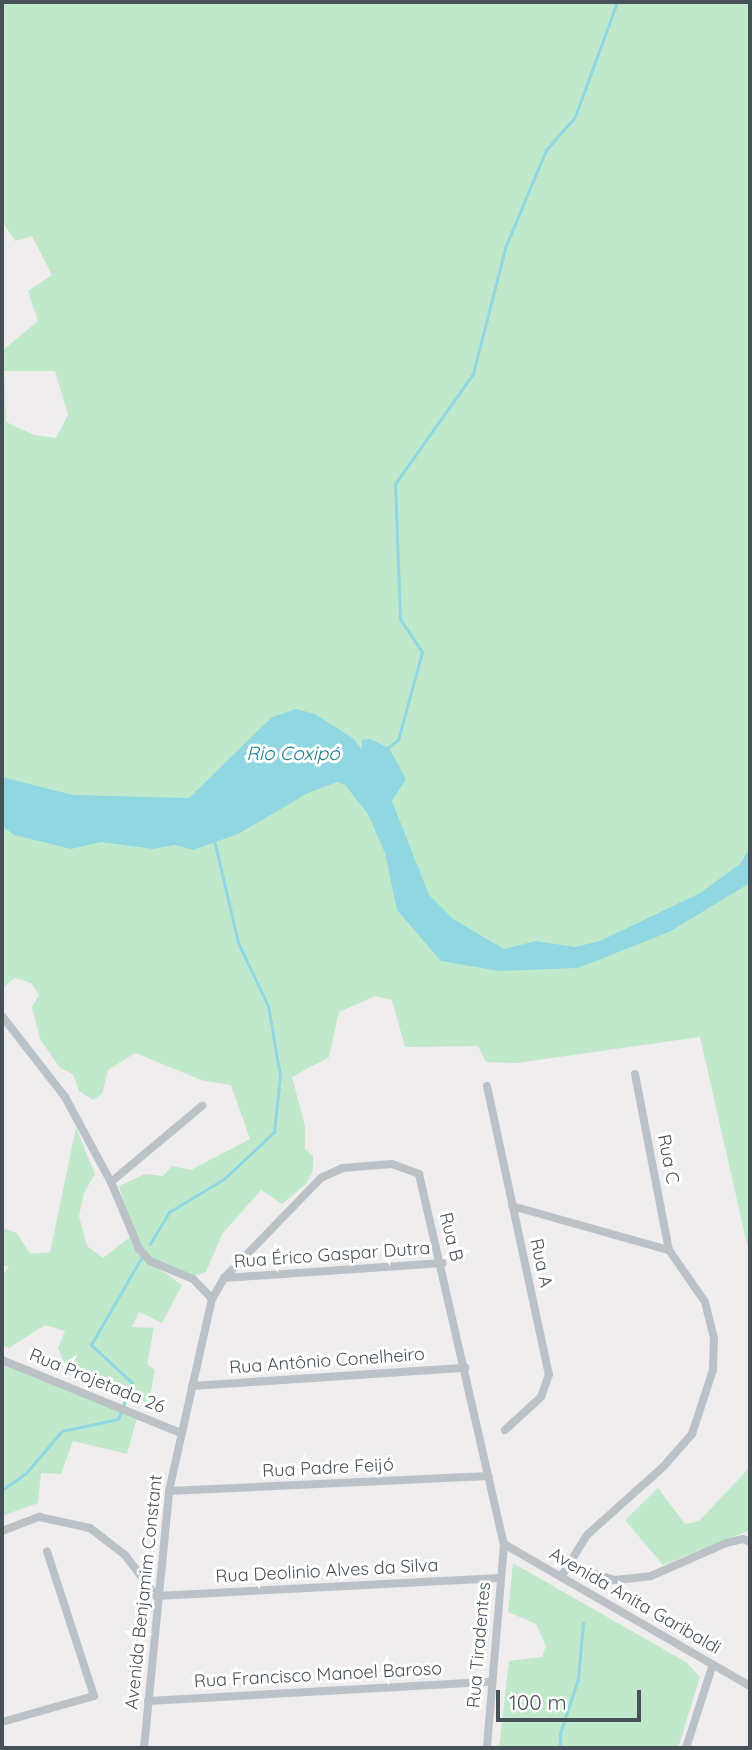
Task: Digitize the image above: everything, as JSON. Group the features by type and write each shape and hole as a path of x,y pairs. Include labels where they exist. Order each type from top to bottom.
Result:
{"street":[{"path":"2,1016 65,1097 111,1182 139,1250 150,1261 193,1279 212,1298"},
{"name":"Rua C","path":"635,1074 669,1250"},
{"name":"Rua A","path":"487,1086 549,1374 541,1397 505,1430"},
{"path":"111,1182 202,1106"},
{"name":"Rua B","path":"224,1278 321,1178 355,1167 392,1164 419,1174 442,1263 504,1544"},
{"path":"512,1206 669,1250 705,1302 714,1338 713,1370 705,1403 692,1434 663,1467 587,1535 571,1566 561,1577"},
{"name":"Rua Érico Gaspar Dutra","path":"224,1278 442,1263"},
{"name":"Avenida Benjamim Constant","path":"144,1748 156,1596 169,1491 212,1298 224,1278"},
{"name":"Rua Projetada 26","path":"2,1360 117,1404 181,1433"},
{"name":"Rua Antônio Conelheiro","path":"192,1386 465,1368"},
{"name":"Rua Padre Feijó","path":"169,1491 489,1476"},
{"path":"2,1531 40,1517 90,1528 125,1555 156,1596"},
{"path":"571,1566 615,1580 651,1576 726,1543 743,1539 750,1542"},
{"name":"Avenida Anita Garibaldi","path":"504,1544 750,1686"},
{"name":"Rua Tiradentes","path":"487,1748 490,1682 504,1544"},
{"path":"2,1722 94,1696 47,1551"},
{"name":"Rua Deolinio Alves da Silva","path":"156,1596 501,1578"},
{"path":"686,1748 713,1664"},
{"name":"Rua Francisco Manoel Baroso","path":"148,1701 490,1682"}],"green space":[{"path":"2,2 750,2 750,1257 700,1037 516,1063 486,1062 478,1046 405,1047 392,1000 375,996 339,1012 329,1057 292,1077 305,1126 305,1149 313,1156 313,1171 306,1184 282,1204 261,1190 222,1234 206,1272 194,1276 155,1266 182,1285 162,1323 139,1312 132,1327 154,1328 147,1364 155,1370 148,1407 66,1367 58,1348 65,1331 45,1325 9,1348 2,1344 2,1276 9,1267 2,1264 2,1228 17,1233 30,1254 50,1252 76,1128 95,1174 84,1193 79,1216 87,1246 103,1258 130,1237 147,1258 133,1234 119,1186 145,1174 163,1176 172,1166 191,1170 250,1139 231,1085 204,1081 135,1053 108,1070 102,1094 93,1100 79,1091 73,1074 60,1068 40,1039 32,1007 39,995 31,983 15,978 2,988 2,351 38,321 28,291 52,275 32,236 15,241 2,221","holes":["4,371 55,371 68,415 56,438 34,435 6,422"]},
{"path":"2,1361 138,1414 127,1454 73,1441 61,1474 41,1473 38,1503 2,1516"},
{"path":"750,1467 750,1530 663,1565 625,1520 658,1488 685,1524 699,1521"},
{"path":"513,1563 686,1662 700,1677 678,1748 499,1748 509,1661 542,1657 546,1646 536,1624 508,1612"}],"water":[{"name":"Rio Coxipó","path":"296,709 315,714 354,739 362,750 362,740 370,739 389,748 406,779 392,801 429,895 453,919 504,949 536,941 575,947 600,941 700,893 740,864 750,848 750,883 669,932 578,968 499,971 441,961 397,910 385,853 368,814 345,785 337,782 308,793 238,834 193,850 175,845 153,849 101,842 71,849 14,835 2,826 2,777 73,795 189,798 272,717"}],"waterway":[{"path":"386,749 398,740 422,652 400,619 395,484 473,374 505,248 546,150 575,117 617,2"},
{"path":"150,1244 169,1212 224,1179 274,1132 280,1076 268,1006 238,943 214,840"},
{"path":"2,1490 26,1473 62,1431 118,1419 132,1383 91,1345 143,1255"},
{"path":"560,1748 560,1734 578,1679 583,1623"}]}
